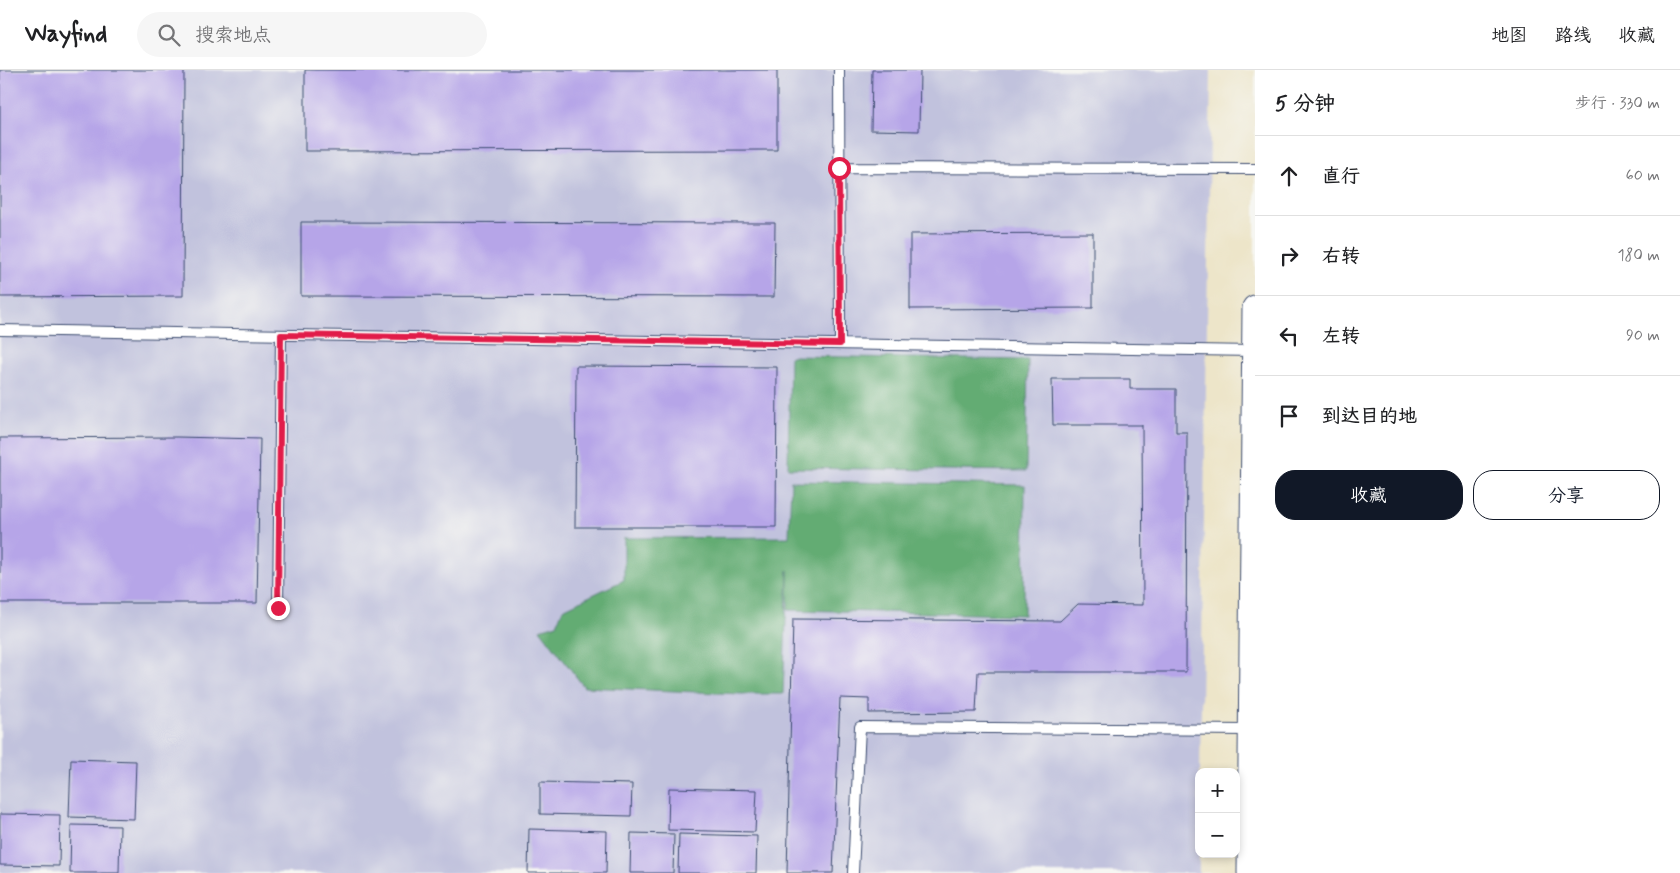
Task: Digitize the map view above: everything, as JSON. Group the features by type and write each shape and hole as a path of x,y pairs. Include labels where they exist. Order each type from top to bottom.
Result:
{"street":[{"path":"1250,873 1253,836 1251,730 1255,308"}],"lane":[{"path":"839,70 840,344"},
{"path":"839,168 1255,170"},
{"path":"0,330 1254,351"},
{"path":"278,608 281,335"},
{"path":"853,873 860,727 1251,730"}],"shaded area":[{"path":"0,70 1211,70 1200,768 1195,768 1195,858 1199,858 1199,873 0,873"}],"green space":[{"path":"790,356 1028,360 1026,471 788,468"},
{"path":"791,481 1025,485 1024,615 788,610 788,570 783,694 584,687 540,629 557,624 563,609 624,580 624,538 789,537"}],"building":[{"path":"0,70 184,70 183,296 0,297"},
{"path":"305,70 777,70 777,150 305,151"},
{"path":"872,70 920,70 919,131 871,130"},
{"path":"301,222 775,223 774,297 301,296"},
{"path":"1093,233 1093,308 910,309 910,234"},
{"path":"576,366 777,367 776,527 575,527"},
{"path":"1052,379 1130,379 1130,389 1176,389 1176,432 1187,432 1186,672 978,672 976,712 869,713 869,699 840,698 833,873 787,873 793,619 1060,621 1078,604 1143,605 1142,425 1053,425"},
{"path":"177,437 260,439 257,603 0,603 0,438"},
{"path":"71,759 136,761 134,819 69,817"},
{"path":"540,782 632,784 631,816 540,814"},
{"path":"669,788 757,790 755,832 668,830"},
{"path":"0,814 60,815 59,866 0,865"},
{"path":"71,825 120,826 119,873 70,873"},
{"path":"529,829 607,831 606,873 528,873"},
{"path":"631,833 674,834 673,873 630,873"},
{"path":"679,834 757,836 756,873 678,873"}],"route":[{"path":"278,608 281,335 840,344 839,168"}]}
